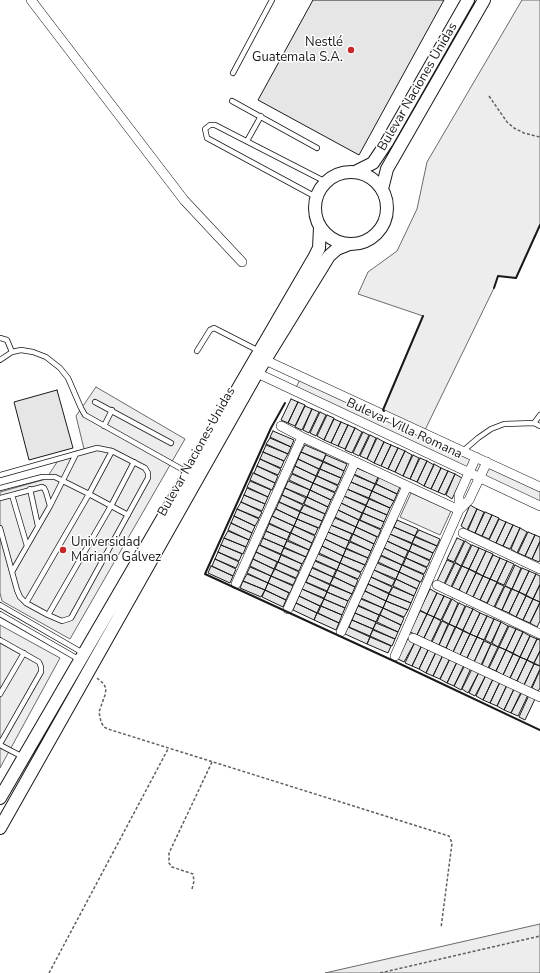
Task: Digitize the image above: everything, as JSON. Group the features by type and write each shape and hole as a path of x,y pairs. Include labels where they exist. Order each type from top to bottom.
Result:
{"main road":[{"name":"Bulevar Naciones Unidas","path":"355,172 373,163 387,142 468,0"},
{"name":"Bulevar Naciones Unidas","path":"382,189 387,169 484,0"},
{"path":"355,172 371,178 382,189 387,205 387,213 382,228 370,240 363,243 346,244 331,239 320,227 314,210 316,197 326,182 337,175 355,172"},
{"name":"Bulevar Naciones Unidas","path":"0,828 257,373 262,355 319,248 320,227"},
{"name":"Bulevar Naciones Unidas","path":"0,798 188,473 262,355 329,256 346,244"}],"street":[{"path":"31,0 184,200 242,262"},
{"name":"Bulevar Villa Romana","path":"262,355 540,487"},
{"name":"Bulevar Villa Romana","path":"257,373 469,474 540,506"},
{"path":"281,426 459,510"},
{"path":"236,584 302,437"},
{"path":"459,510 459,495 476,457"},
{"path":"288,609 355,462"},
{"path":"395,656 459,510 469,500 487,462"},
{"path":"341,632 407,486"},
{"path":"462,533 540,569"},
{"path":"437,585 540,634"},
{"path":"413,638 540,697"}],"lane":[{"path":"233,73 272,0"},
{"path":"232,101 317,148"},
{"path":"247,142 261,116"},
{"path":"316,197 207,138 205,129 210,125 215,125 326,182"},
{"path":"198,352 210,330 214,328 262,355"},
{"path":"0,338 8,340 12,352"},
{"path":"0,360 12,352 21,350 33,352 46,357 60,368 68,378 85,414 188,473"},
{"path":"95,402 171,443"},
{"path":"104,426 112,410"},
{"path":"534,423 540,415"},
{"path":"463,451 478,438 504,424 534,423 540,426"},
{"path":"0,476 97,448 112,451 145,468 148,473 148,476 128,515 71,618 62,621 26,603 20,597 0,528"},
{"path":"26,603 112,451"},
{"path":"12,572 50,506 76,454"},
{"path":"48,615 111,506 134,462"},
{"path":"0,488 42,476 55,477 128,515"},
{"path":"0,498 39,487 44,488 50,506"},
{"path":"30,489 38,526"},
{"path":"12,495 27,546"},
{"path":"0,605 82,656"},
{"path":"0,614 82,656"},
{"path":"1,642 39,662 41,667 40,672 0,744 23,757"},
{"path":"0,694 24,653"}],"path":[{"path":"490,96 501,115 514,128 524,133 540,137"},
{"path":"88,673 99,679 104,684 106,689 99,712 101,722 108,730 449,836 452,843 441,928"},
{"path":"49,973 168,749"},
{"path":"192,889 194,881 193,874 172,867 169,863 169,853 212,762"},
{"path":"380,973 540,936"}],"shaded area":[{"path":"522,0 540,0 540,225 516,278 498,276 494,288 425,430 383,410 423,316 358,294 368,272 397,251 417,209 427,162"},
{"path":"302,376 540,487 540,506 294,391"},
{"path":"96,387 185,439 70,639 2,601 0,593 0,492 46,479 61,456 84,449 76,416"},
{"path":"411,493 451,511 440,535 400,517"},
{"path":"0,625 60,658 0,768"},
{"path":"540,924 540,973 325,973"}],"building":[{"name":"Nestlé Guatemala S.A.","path":"313,0 444,0 359,155 258,100"},
{"path":"57,390 73,448 29,460 14,402"},
{"path":"291,399 298,402 288,423 281,420"},
{"path":"298,402 305,405 295,426 288,423"},
{"path":"305,406 312,409 302,430 295,427"},
{"path":"312,409 319,412 309,433 303,430"},
{"path":"320,412 326,415 316,436 310,433"},
{"path":"327,415 334,418 324,440 317,436"},
{"path":"334,419 341,422 331,443 324,440"},
{"path":"341,422 348,425 338,446 331,443"},
{"path":"348,425 355,428 345,449 338,446"},
{"path":"355,428 362,432 352,453 345,450"},
{"path":"273,431 294,440 291,447 270,437"},
{"path":"363,432 369,435 359,456 353,453"},
{"path":"370,435 376,438 367,459 360,456"},
{"path":"270,438 291,447 288,454 266,444"},
{"path":"377,438 384,442 374,463 367,459"},
{"path":"384,442 391,445 381,466 374,463"},
{"path":"266,445 288,454 284,461 263,452"},
{"path":"305,445 326,454 323,461 301,452"},
{"path":"391,445 398,448 388,469 381,466"},
{"path":"398,448 405,451 395,472 388,469"},
{"path":"405,451 412,455 403,476 395,472"},
{"path":"263,452 284,461 281,468 260,459"},
{"path":"301,452 323,462 319,469 298,459"},
{"path":"326,455 347,464 344,471 323,461"},
{"path":"413,455 419,458 410,479 403,476"},
{"path":"420,458 427,461 417,482 410,479"},
{"path":"260,459 281,469 278,475 257,466"},
{"path":"298,459 319,469 316,476 295,466"},
{"path":"427,461 434,465 424,486 417,482"},
{"path":"323,462 344,471 341,478 320,469"},
{"path":"434,464 441,468 431,489 424,486"},
{"path":"257,466 278,476 275,483 254,473"},
{"path":"295,466 316,476 313,483 292,473"},
{"path":"357,468 378,477 375,484 354,474"},
{"path":"441,468 448,471 438,492 431,489"},
{"path":"320,469 341,478 338,485 317,476"},
{"path":"448,471 455,474 445,495 438,492"},
{"path":"253,473 275,483 272,490 250,480"},
{"path":"292,474 313,483 310,490 289,480"},
{"path":"455,474 462,478 452,499 446,495"},
{"path":"354,475 375,484 372,491 351,482"},
{"path":"317,476 338,486 335,492 313,483"},
{"path":"379,477 400,487 397,494 376,484"},
{"path":"250,481 271,490 268,497 247,487"},
{"path":"288,481 310,490 307,497 285,488"},
{"path":"351,482 372,491 369,498 347,489"},
{"path":"313,483 335,493 331,500 310,490"},
{"path":"376,484 397,494 394,501 372,491"},
{"path":"247,488 268,497 265,504 244,495"},
{"path":"285,488 306,498 303,504 282,495"},
{"path":"347,489 369,499 366,505 344,496"},
{"path":"310,490 331,500 328,507 307,497"},
{"path":"372,491 394,501 390,508 369,498"},
{"path":"244,495 265,504 262,511 241,502"},
{"path":"282,495 303,505 300,511 279,502"},
{"path":"344,496 366,506 362,513 341,503"},
{"path":"307,497 328,507 325,514 304,504"},
{"path":"369,499 390,508 387,515 366,506"},
{"path":"241,502 262,512 259,518 237,509"},
{"path":"279,502 300,512 297,519 276,509"},
{"path":"341,503 362,513 359,520 338,510"},
{"path":"304,505 325,514 322,521 300,512"},
{"path":"470,505 477,509 467,530 461,526"},
{"path":"366,506 387,515 384,522 363,513"},
{"path":"237,509 259,519 255,526 234,516"},
{"path":"276,509 297,519 294,526 272,516"},
{"path":"477,509 484,512 475,533 468,530"},
{"path":"338,510 359,520 356,527 335,517"},
{"path":"300,512 322,521 319,528 297,519"},
{"path":"485,512 492,515 482,536 475,533"},
{"path":"363,513 384,522 381,529 360,520"},
{"path":"492,515 499,518 489,539 482,536"},
{"path":"234,516 255,526 252,533 231,523"},
{"path":"272,516 294,526 290,533 269,523"},
{"path":"335,518 356,527 353,534 331,525"},
{"path":"297,519 318,528 315,535 294,526"},
{"path":"499,519 506,522 496,543 489,540"},
{"path":"359,520 381,530 378,537 356,527"},
{"path":"397,520 418,529 415,536 394,527"},
{"path":"506,522 513,525 503,546 496,543"},
{"path":"231,523 252,533 249,540 228,530"},
{"path":"269,524 290,533 287,540 266,531"},
{"path":"331,525 352,534 349,541 328,532"},
{"path":"513,525 520,528 510,549 503,546"},
{"path":"294,526 315,536 312,543 291,533"},
{"path":"356,527 377,537 374,544 353,534"},
{"path":"394,527 415,536 412,543 390,534"},
{"path":"520,528 527,532 517,553 511,549"},
{"path":"419,530 440,539 437,546 415,536"},
{"path":"228,531 249,540 246,547 224,538"},
{"path":"266,531 287,540 284,547 263,538"},
{"path":"328,532 349,541 346,549 325,539"},
{"path":"528,532 535,535 525,556 518,553"},
{"path":"291,533 312,543 309,550 288,540"},
{"path":"353,534 374,544 371,551 350,541"},
{"path":"390,534 412,544 409,551 387,541"},
{"path":"535,535 540,537 540,541 532,559 525,556"},
{"path":"415,537 437,546 433,553 412,543"},
{"path":"224,538 246,547 243,554 221,545"},
{"path":"263,538 284,547 281,554 260,545"},
{"path":"457,538 464,541 454,562 447,559"},
{"path":"325,539 346,549 343,556 322,546"},
{"path":"287,541 309,550 306,557 284,547"},
{"path":"387,541 408,551 405,558 384,548"},
{"path":"465,541 471,545 461,566 455,562"},
{"path":"350,542 371,551 368,558 346,548"},
{"path":"540,542 540,560 539,562 532,559"},
{"path":"412,544 433,553 430,560 409,551"},
{"path":"221,545 242,554 239,561 218,552"},
{"path":"259,545 281,555 278,562 256,552"},
{"path":"472,545 479,548 469,569 462,566"},
{"path":"322,546 343,556 340,563 319,553"},
{"path":"284,548 306,557 302,564 281,554"},
{"path":"384,548 405,558 402,565 381,555"},
{"path":"479,548 486,551 476,572 469,569"},
{"path":"346,549 368,558 365,565 343,556"},
{"path":"409,551 430,561 427,567 406,558"},
{"path":"486,551 493,554 483,576 476,572"},
{"path":"218,552 239,562 236,568 215,559"},
{"path":"256,552 277,562 274,569 253,559"},
{"path":"318,554 340,563 337,570 315,560"},
{"path":"281,555 302,564 299,571 278,562"},
{"path":"493,555 500,558 490,579 483,576"},
{"path":"343,556 365,565 361,572 340,563"},
{"path":"381,556 402,565 399,572 378,562"},
{"path":"406,558 427,568 424,574 403,565"},
{"path":"500,558 507,561 497,582 490,579"},
{"path":"215,559 236,569 233,576 212,566"},
{"path":"253,559 274,569 271,576 250,566"},
{"path":"447,560 454,563 444,584 437,581"},
{"path":"315,561 336,570 333,577 312,567"},
{"path":"507,561 514,564 504,585 497,582"},
{"path":"278,562 299,572 296,578 275,569"},
{"path":"340,563 361,573 358,579 337,570"},
{"path":"377,563 399,572 396,579 374,570"},
{"path":"455,563 461,566 451,587 445,584"},
{"path":"402,565 424,575 421,582 399,572"},
{"path":"515,565 521,568 512,589 505,586"},
{"path":"211,566 233,576 230,583 208,573"},
{"path":"462,566 469,569 459,590 452,587"},
{"path":"250,567 271,576 268,583 247,573"},
{"path":"312,568 333,577 330,584 309,575"},
{"path":"522,568 529,571 519,592 512,589"},
{"path":"275,569 296,579 293,585 271,576"},
{"path":"469,569 476,573 466,594 459,590"},
{"path":"337,570 358,580 355,587 334,577"},
{"path":"374,570 395,580 392,586 371,577"},
{"path":"529,571 536,574 526,595 519,592"},
{"path":"399,572 420,582 417,589 396,579"},
{"path":"476,573 483,576 473,597 466,594"},
{"path":"247,574 268,583 265,590 243,581"},
{"path":"536,574 540,576 540,584 533,599 526,595"},
{"path":"309,575 330,585 327,591 306,582"},
{"path":"271,576 293,586 290,593 268,583"},
{"path":"483,576 490,579 480,600 473,597"},
{"path":"334,577 355,587 352,594 330,584"},
{"path":"371,577 392,587 389,593 368,584"},
{"path":"396,579 417,589 414,596 393,586"},
{"path":"490,579 497,582 487,603 480,600"},
{"path":"243,581 265,590 261,597 240,588"},
{"path":"305,582 327,592 324,598 302,589"},
{"path":"268,583 289,593 286,600 265,590"},
{"path":"497,583 504,586 494,607 487,604"},
{"path":"368,584 389,594 386,601 365,591"},
{"path":"330,585 352,594 348,601 327,592"},
{"path":"540,585 540,602 533,599"},
{"path":"505,586 511,589 502,610 495,607"},
{"path":"393,587 414,596 411,603 389,594"},
{"path":"302,589 324,599 320,606 299,596"},
{"path":"430,589 437,593 427,614 420,610"},
{"path":"512,589 519,592 509,613 502,610"},
{"path":"265,590 286,600 283,607 262,597"},
{"path":"365,591 386,601 383,608 361,598"},
{"path":"327,592 348,601 345,608 324,599"},
{"path":"519,592 526,596 516,617 509,613"},
{"path":"437,593 444,596 434,617 427,614"},
{"path":"389,594 411,603 408,610 386,601"},
{"path":"299,596 320,606 317,613 296,603"},
{"path":"444,596 451,599 441,620 434,617"},
{"path":"526,596 533,599 523,620 516,617"},
{"path":"324,599 345,608 342,615 321,606"},
{"path":"361,599 383,608 379,615 358,605"},
{"path":"452,599 458,603 449,624 442,620"},
{"path":"533,599 540,602 530,623 523,620"},
{"path":"386,601 408,610 404,617 383,608"},
{"path":"296,603 317,613 314,620 293,610"},
{"path":"459,603 465,606 456,627 449,624"},
{"path":"540,603 540,621 537,627 530,623"},
{"path":"321,606 342,615 339,623 318,613"},
{"path":"358,606 379,615 376,622 355,613"},
{"path":"466,606 473,609 463,630 456,627"},
{"path":"383,608 404,618 401,625 380,615"},
{"path":"473,609 480,613 470,634 463,630"},
{"path":"420,611 427,614 417,635 410,632"},
{"path":"317,613 339,623 336,630 314,620"},
{"path":"355,613 376,622 373,629 352,620"},
{"path":"480,613 487,616 477,637 470,634"},
{"path":"427,614 434,617 424,638 417,635"},
{"path":"380,615 401,625 398,632 377,622"},
{"path":"487,616 494,619 484,640 477,637"},
{"path":"434,617 441,621 431,642 424,638"},
{"path":"494,619 501,622 491,643 485,640"},
{"path":"352,620 373,629 370,636 349,627"},
{"path":"442,621 448,624 439,645 432,642"},
{"path":"501,622 508,626 498,647 492,643"},
{"path":"376,623 398,632 395,639 373,629"},
{"path":"449,624 455,627 446,648 439,645"},
{"path":"509,626 516,629 506,650 499,647"},
{"path":"348,627 370,637 367,644 345,634"},
{"path":"456,627 463,631 453,652 446,648"},
{"path":"516,629 523,632 513,653 506,650"},
{"path":"373,630 395,639 392,646 370,636"},
{"path":"463,631 470,634 460,655 453,652"},
{"path":"523,632 530,636 520,657 513,653"},
{"path":"470,634 477,637 467,658 460,655"},
{"path":"530,636 537,639 527,660 520,657"},
{"path":"370,637 391,646 388,653 367,644"},
{"path":"477,637 484,640 474,662 467,658"},
{"path":"408,638 415,642 404,662 398,659"},
{"path":"537,639 540,640 540,651 534,663 527,660"},
{"path":"484,641 491,644 481,665 474,662"},
{"path":"415,642 422,645 412,666 405,663"},
{"path":"491,644 498,647 488,668 482,665"},
{"path":"422,645 429,648 419,669 412,666"},
{"path":"499,647 506,650 496,671 489,668"},
{"path":"429,648 436,652 426,673 419,669"},
{"path":"506,650 513,654 503,675 496,671"},
{"path":"540,651 540,666 534,663"},
{"path":"436,652 443,655 433,676 426,673"},
{"path":"513,654 520,657 510,678 503,675"},
{"path":"443,655 450,658 440,679 433,676"},
{"path":"520,657 527,660 517,681 510,678"},
{"path":"450,659 457,662 447,683 440,679"},
{"path":"527,660 534,664 524,685 517,681"},
{"path":"457,662 464,665 454,686 447,683"},
{"path":"534,664 540,666 540,669 531,688 524,685"},
{"path":"465,665 471,668 461,690 454,686"},
{"path":"472,669 479,672 468,693 462,689"},
{"path":"540,670 540,688 538,691 532,688"},
{"path":"479,672 486,675 475,696 469,693"},
{"path":"486,675 493,679 483,700 476,696"},
{"path":"493,679 500,682 490,703 483,700"},
{"path":"500,682 507,685 497,706 490,703"},
{"path":"507,685 514,689 504,710 497,706"},
{"path":"514,689 521,692 511,713 504,710"},
{"path":"522,692 528,695 518,716 511,713"},
{"path":"529,695 535,699 525,720 519,717"}],"wall":[{"path":"494,288 498,276 516,278 540,225"},
{"path":"384,411 383,410 423,316"},
{"path":"285,403 271,428 205,574 540,730"}],"place":[{"name":"Nestlé Guatemala S.A.","path":"351,50"},
{"name":"Universidad Mariano Gálvez","path":"63,550"}]}
